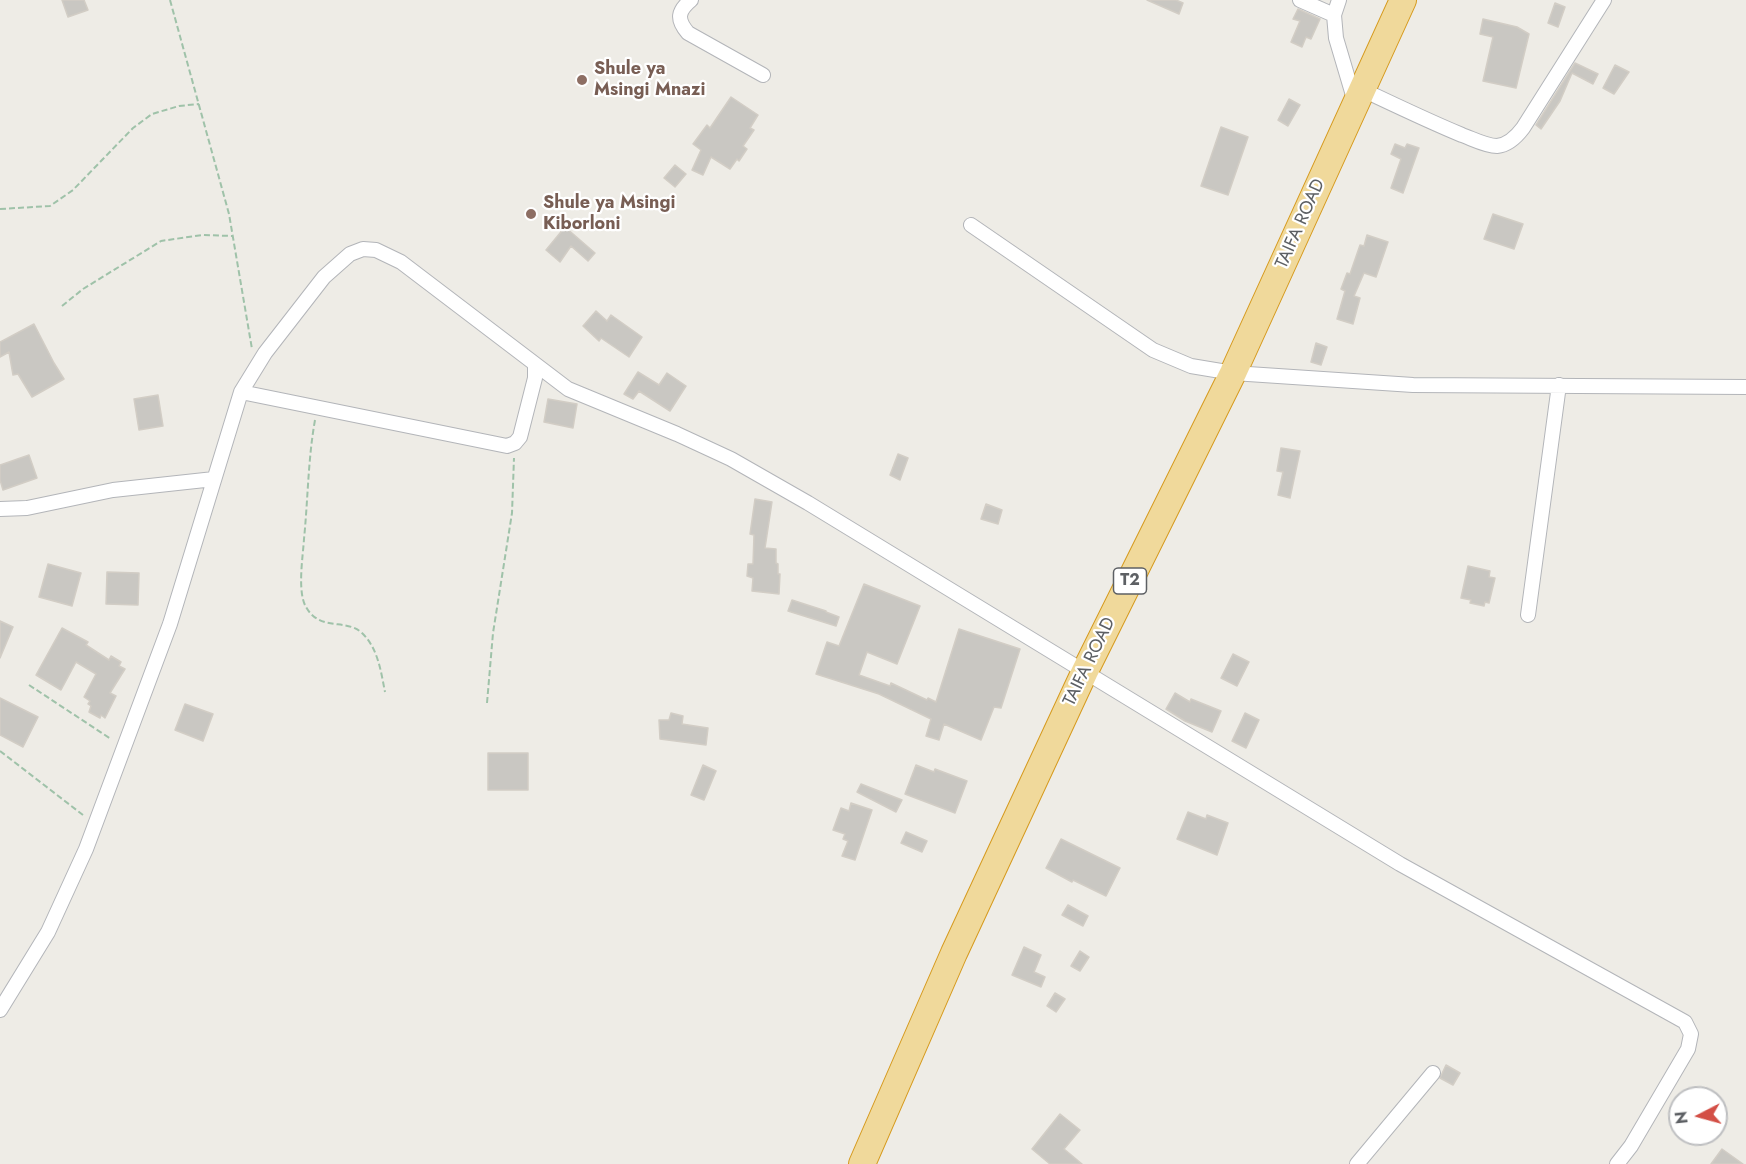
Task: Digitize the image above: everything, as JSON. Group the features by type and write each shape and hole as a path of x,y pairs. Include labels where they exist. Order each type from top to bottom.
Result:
{"highway":[{"name":"TAIFA ROAD","path":"862,1164 954,953 1085,671 1233,373 1403,0"}],"street":[{"path":"691,0 683,6 680,16 681,25 688,33 763,75"},
{"path":"1300,0 1334,15"},
{"path":"1339,0 1334,15 1336,38 1358,96 1475,140 1498,146 1508,142 1523,128 1604,0"},
{"path":"971,225 1153,350 1191,366 1233,373 1413,385 1746,387"},
{"path":"0,1010 48,932 95,824 170,624 241,392 255,369 324,277 350,254 363,249 376,250 400,262 568,389 731,459 808,503 1400,864 1685,1022 1691,1034 1688,1049 1631,1146 1617,1164"},
{"path":"241,392 507,447 520,437 535,378 535,366"},
{"path":"1528,615 1559,385"},
{"path":"0,508 27,508 113,490 214,479"},
{"path":"1357,1164 1433,1073"}],"path":[{"path":"170,0 229,214 255,369"},
{"path":"0,209 50,206 73,190 133,128 152,114 179,106 199,104"},
{"path":"62,306 83,289 161,241 202,235 233,236"},
{"path":"318,408 310,448 301,573 305,606 326,624 348,626 361,632 379,663 385,692"},
{"path":"487,703 493,633 512,513 515,443"},
{"path":"29,685 123,748"},
{"path":"0,751 95,824"}],"building":[{"path":"62,0 84,0 88,10 68,17"},
{"path":"1147,0 1176,0 1183,3 1179,14"},
{"path":"1555,3 1565,7 1558,27 1548,23"},
{"path":"1298,9 1320,19 1311,39 1306,37 1302,47 1291,42 1300,21 1293,19"},
{"path":"1483,19 1517,27 1529,34 1516,88 1483,81 1493,37 1480,34"},
{"path":"1575,63 1598,74 1593,84 1572,73 1560,101 1541,129 1536,125"},
{"path":"1615,65 1629,72 1614,94 1603,88"},
{"path":"731,97 758,115 750,128 754,130 743,146 747,149 730,169 711,157 703,175 692,170 701,150 693,144 707,125 710,128"},
{"path":"1289,99 1300,105 1288,126 1278,120"},
{"path":"1221,127 1248,137 1228,195 1201,186"},
{"path":"1395,144 1405,148 1407,144 1419,148 1403,193 1391,188 1401,159 1391,154"},
{"path":"675,165 686,174 675,187 664,178"},
{"path":"1493,214 1523,224 1514,249 1484,239"},
{"path":"565,227 595,253 588,261 571,246 560,262 546,250"},
{"path":"1367,235 1388,242 1376,277 1364,273 1354,296 1360,298 1353,324 1337,319 1345,291 1341,289 1347,273 1350,274 1360,245 1364,246"},
{"path":"596,311 607,321 611,315 642,337 629,357 601,338 599,341 583,326"},
{"path":"34,324 64,379 32,397 18,374 13,375 9,352 0,357 0,342"},
{"path":"1316,343 1327,347 1321,365 1311,362"},
{"path":"638,372 659,385 667,373 686,386 670,411 639,391 633,399 624,394"},
{"path":"158,395 163,426 139,430 134,399"},
{"path":"548,399 577,404 573,428 544,422"},
{"path":"1281,448 1300,451 1290,498 1278,495 1283,472 1277,471"},
{"path":"898,454 908,458 900,480 890,475"},
{"path":"29,455 37,478 3,490 0,465"},
{"path":"755,499 772,502 765,548 776,549 776,563 778,574 780,574 779,594 752,591 753,578 747,576 748,564 753,564 754,535 750,534"},
{"path":"986,504 1002,510 998,524 981,519"},
{"path":"48,564 81,573 72,606 39,597"},
{"path":"1468,566 1490,571 1489,577 1495,578 1489,603 1485,602 1484,606 1461,598"},
{"path":"107,572 139,573 138,605 106,604"},
{"path":"864,584 920,606 897,664 867,652 859,675 890,686 891,683 936,702 959,629 1020,649 1001,708 994,707 981,740 944,724 939,740 926,736 931,719 879,694 816,674 827,642 839,646"},
{"path":"792,600 839,617 836,626 788,611"},
{"path":"0,621 13,627 0,658"},
{"path":"62,628 88,642 86,645 109,660 111,656 121,662 119,666 125,669 110,693 116,696 105,718 89,712 90,701 84,697 96,674 76,662 61,690 36,675"},
{"path":"1233,654 1249,662 1237,686 1221,678"},
{"path":"1175,693 1190,702 1191,699 1221,711 1212,732 1185,721 1166,709"},
{"path":"0,698 38,717 23,747 0,735"},
{"path":"185,704 213,714 203,741 175,730"},
{"path":"671,713 683,716 682,724 708,728 706,745 660,739 659,720 669,720"},
{"path":"1245,713 1259,720 1246,748 1232,741"},
{"path":"488,753 528,753 528,790 488,790"},
{"path":"703,765 716,771 704,800 691,795"},
{"path":"916,765 934,772 935,769 967,781 955,813 905,794"},
{"path":"861,784 902,800 896,812 857,792"},
{"path":"851,803 872,810 855,860 842,856 848,841 843,839 845,834 833,830 841,808 849,811"},
{"path":"1188,812 1206,819 1207,815 1228,823 1217,855 1177,839"},
{"path":"906,832 927,841 922,852 901,843"},
{"path":"1061,839 1120,868 1106,896 1046,868"},
{"path":"1068,905 1088,916 1083,926 1062,915"},
{"path":"1024,947 1041,955 1034,972 1045,977 1041,987 1012,975"},
{"path":"1080,951 1089,957 1080,971 1071,966"},
{"path":"1055,993 1065,999 1056,1012 1047,1006"},
{"path":"1446,1065 1460,1073 1453,1085 1440,1078"},
{"path":"1060,1114 1080,1130 1064,1149 1082,1164 1050,1164 1032,1149"},
{"path":"1722,1149 1743,1164 1711,1164"}],"place":[{"name":"Shule ya Msingi Mnazi","path":"582,80"},
{"name":"Shule ya Msingi Kiborloni","path":"531,214"}]}
